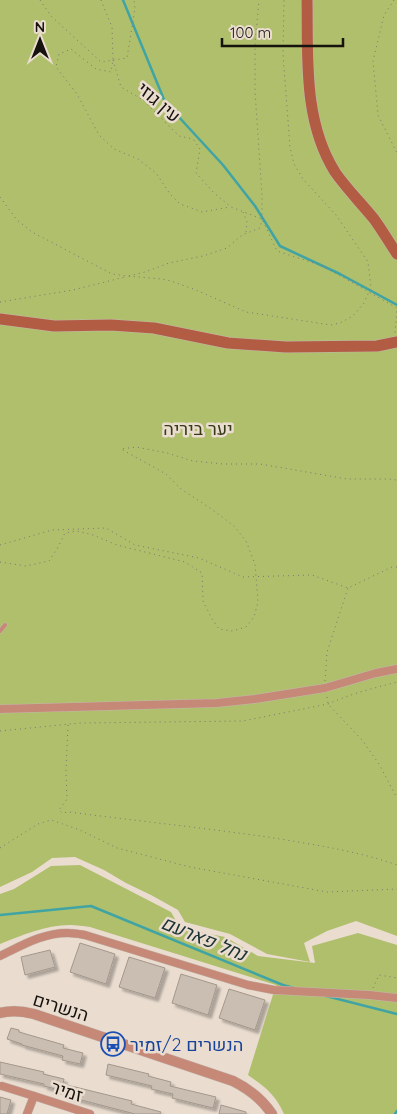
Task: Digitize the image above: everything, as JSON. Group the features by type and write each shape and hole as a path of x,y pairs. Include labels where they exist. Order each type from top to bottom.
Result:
{"main road":[{"path":"307,0 309,90 321,146 335,172 375,220 397,254"},
{"path":"0,319 54,326 111,325 154,328 228,343 286,347 377,346 396,342"}],"street":[{"path":"0,710 217,703 325,688 397,669"},
{"path":"0,956 45,936 70,932 248,985 274,990 397,998"},
{"name":"הנשרים","path":"0,1013 21,1011 34,1014 233,1082 254,1094 272,1114"},
{"name":"זמיר","path":"2,1086 90,1114"},
{"name":"זמיר","path":"27,1114 34,1096"}],"lane":[{"path":"0,631 5,625"}],"path":[{"path":"40,0 51,16 102,62 127,58 135,8 134,0"},
{"name":"עין גוזי","path":"101,0 112,27 113,60 121,87 143,100 179,136 193,139 200,149 196,173 214,193 231,207"},
{"path":"0,302 73,290 145,272 169,263 203,256 227,248 242,235 260,228 262,196 255,91 255,44 259,0"},
{"path":"0,197 17,220 32,232 112,274 171,281 246,312 331,324 340,323 353,316 364,303 371,286 368,262 336,214 303,179 294,164 290,147 283,54 284,0"},
{"path":"394,0 384,15 373,61 378,115 397,153"},
{"path":"113,60 111,72 96,69 71,50 59,54 56,67 77,94 99,135 114,149 138,159 156,173 170,194 180,204 202,212 231,207 262,219 277,251 323,266 397,308 394,335 396,342"},
{"path":"243,211 247,222 246,233"},
{"path":"0,562 26,566 49,561 64,533 77,531 93,535 117,545 184,562 202,573 203,601 212,619 219,629 232,631 246,627 254,617 258,602 255,564 246,541 234,526 181,489 166,474 121,449 136,447 167,453 193,461 223,464 260,464 347,479 397,480"},
{"path":"0,545 52,530 106,528 135,545 199,558 243,577 312,576 348,588 392,567 397,567"},
{"path":"348,588 327,652 325,688 328,704 362,740 379,764 397,798"},
{"path":"0,731 68,724 244,721 328,704 397,682"},
{"path":"68,724 67,798 59,810 62,813 69,812 240,833 334,847 375,857 397,865"},
{"path":"0,848 38,824 51,820 80,830 117,848 190,867 327,892 397,889"},
{"path":"369,995 379,975 397,978"}],"green space":[{"name":"יער ביריה","path":"0,0 397,0 397,936 356,921 327,931 304,943 310,962 267,954 230,934 185,922 178,910 104,870 75,857 52,858 32,872 0,887"},
{"path":"80,865 171,912 180,928 225,937 258,956 315,963 312,946 358,933 397,945 397,1114 284,1114 277,1101 269,1092 248,1075 276,985 90,927 61,925 34,931 0,944 0,894 14,889 51,866"}],"building":[{"path":"80,943 115,954 106,984 70,972"},
{"path":"50,950 55,967 25,975 21,957"},
{"path":"129,957 165,968 155,998 119,987"},
{"path":"181,974 217,985 208,1015 172,1003"},
{"path":"229,989 265,1000 255,1030 219,1018"},
{"path":"11,1028 64,1045 63,1048 83,1053 80,1064 62,1060 63,1056 7,1039"},
{"path":"0,1062 44,1072 43,1074 64,1079 63,1084 132,1101 131,1104 161,1112 160,1114 135,1114 66,1096 67,1092 44,1086 44,1084 0,1074"},
{"path":"108,1064 149,1074 148,1076 171,1082 170,1086 216,1097 213,1108 172,1098 173,1094 151,1089 152,1086 106,1075"},
{"path":"0,1097 11,1100 7,1114 0,1114"},
{"path":"221,1105 246,1112 246,1114 219,1114"}],"waterway":[{"path":"123,0 165,102 223,165 255,206 280,246 340,274 397,305"},
{"name":"נחל פארעם","path":"0,915 91,906 294,988"},
{"name":"נחל פארעם","path":"326,996 397,1014"}],"place":[{"name":"הנשרים 2/זמיר","path":"113,1044"}]}
